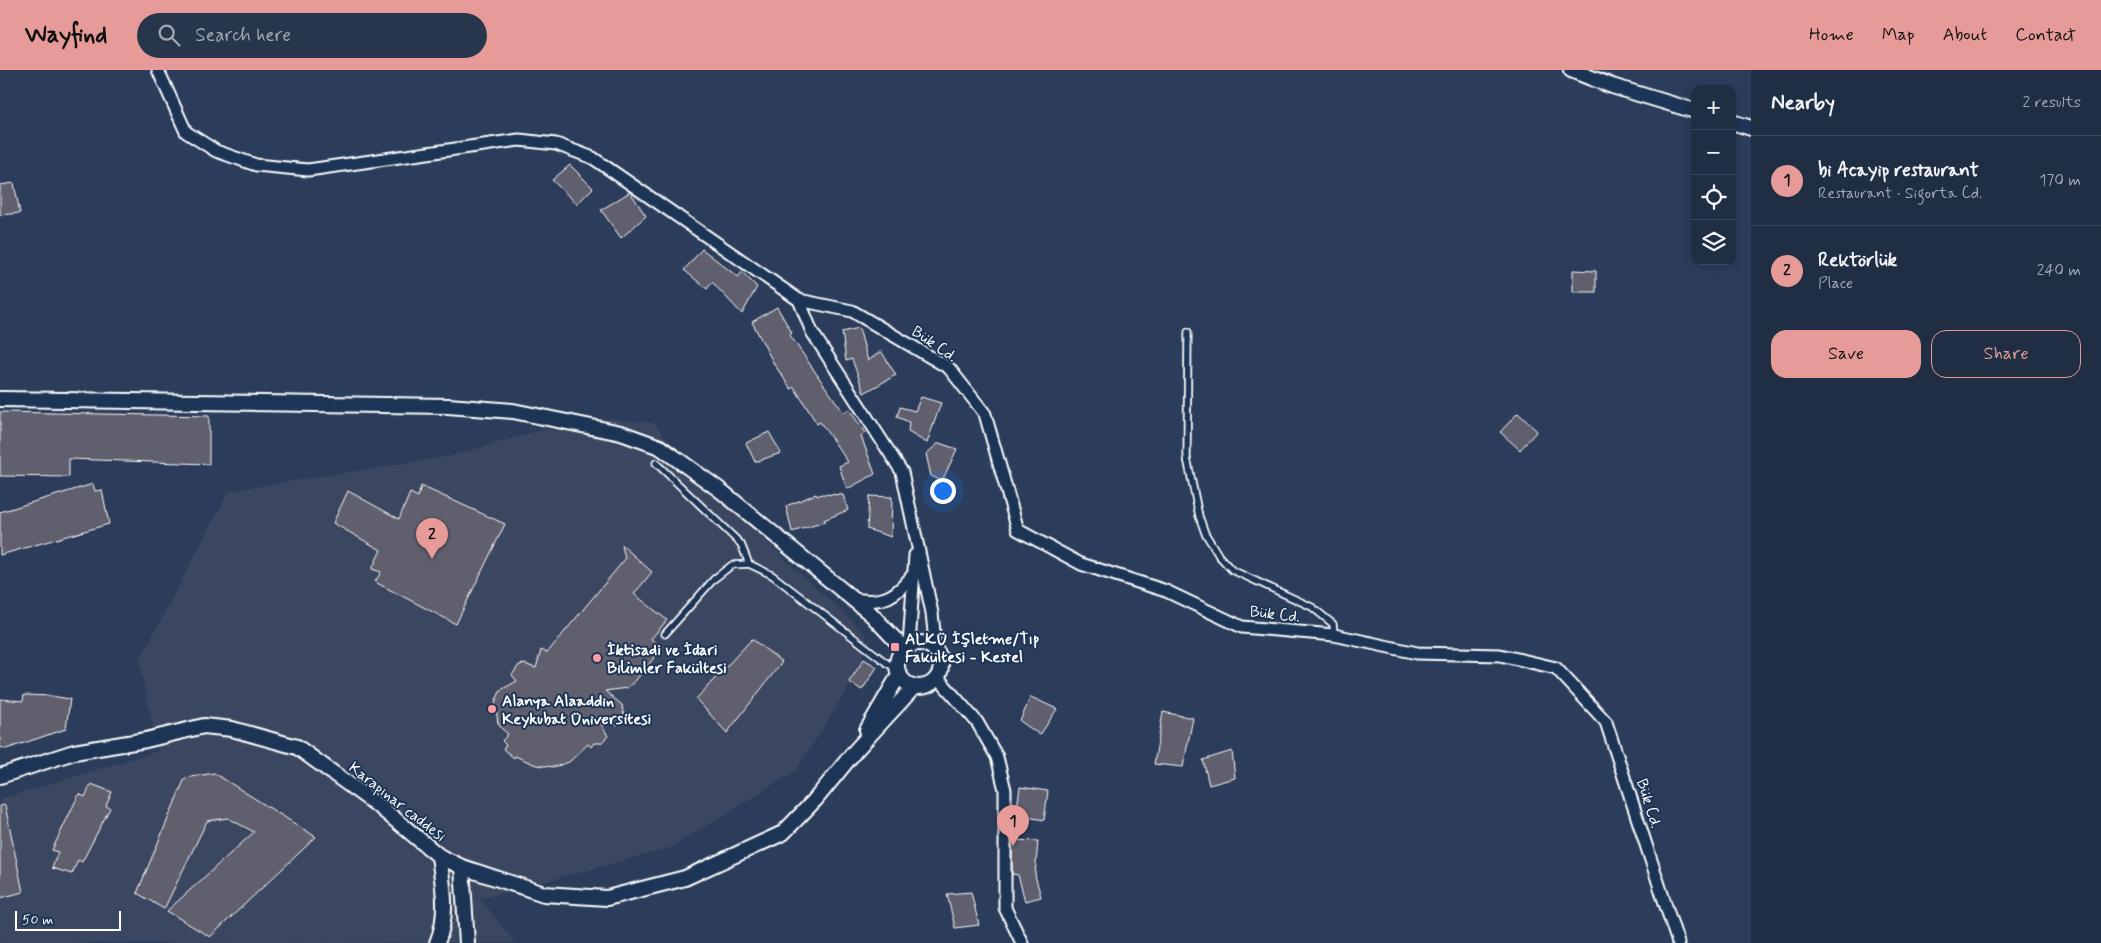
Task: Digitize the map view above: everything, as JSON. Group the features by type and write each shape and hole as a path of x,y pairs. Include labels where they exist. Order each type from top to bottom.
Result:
{"street":[{"path":"0,399 448,406 513,411 621,433 660,448 720,490 853,599 888,631 901,659 906,682 914,687 927,686 938,678 942,664 936,651 932,613 902,472 812,332 799,300 593,158 556,144 520,140 308,170 256,165 216,151 186,132 158,70"},
{"path":"1571,70 1612,86 1691,110"},
{"path":"1736,123 1751,128"},
{"name":"Bük Cd.","path":"799,300 852,311 949,368 985,414 1018,530 1081,564 1166,592 1242,627 1334,635 1417,653 1500,655 1556,668 1606,722 1678,943"},
{"path":"901,659 914,573 916,538"},
{"path":"853,599 870,602 887,598 901,590 914,573"},
{"path":"901,659 923,644 936,651"},
{"name":"Karapınar caddesi","path":"855,750 901,659"},
{"path":"938,678 977,722 997,757 1005,790 1005,908 1022,943"},
{"name":"Karapınar caddesi","path":"0,776 74,752 146,740 204,726 232,729 297,747 380,807 439,856 462,867 544,894 607,898 685,878 783,833 815,800 855,750 914,687"},
{"path":"437,943 444,920 445,899 439,856"},
{"path":"462,867 467,943"}],"lane":[{"path":"1188,332 1187,458 1199,516 1205,533 1219,556 1232,570 1312,607 1334,624 1334,635"},
{"path":"656,463 741,544 749,564"},
{"path":"665,634 714,579 732,565 749,564 772,574 888,664 901,659"}],"shaded area":[{"name":"Alanya Alaaddin Keykubat Üniversitesi","path":"588,417 654,423 700,480 867,635 861,667 797,770 670,848 481,899 515,943 0,943 0,799 158,751 139,661 229,491 451,456"}],"building":[{"path":"570,165 593,188 577,204 552,180"},
{"path":"14,183 20,213 0,215 0,185"},
{"path":"630,192 646,216 621,238 601,210"},
{"path":"702,249 738,277 742,272 757,287 742,314 712,282 707,289 684,270"},
{"path":"1573,270 1596,271 1596,292 1573,292"},
{"path":"777,307 792,333 790,335 822,382 844,413 849,409 865,433 861,436 875,474 847,489 839,466 848,462 820,422 817,424 794,387 791,389 774,364 752,322"},
{"path":"859,328 868,361 881,351 896,375 864,393 852,359 846,361 842,332"},
{"path":"921,397 941,403 927,443 908,432 909,422 897,417 900,407 915,411"},
{"path":"0,412 209,416 209,464 69,459 69,477 0,476"},
{"path":"1518,413 1537,431 1520,450 1500,432"},
{"path":"769,432 781,453 755,462 746,443"},
{"path":"939,443 957,449 942,481 931,476 926,454"},
{"path":"93,484 95,491 102,490 109,524 0,555 0,512"},
{"path":"421,486 505,524 456,624 375,582 381,572 372,569 381,550 333,523 348,491 399,519 410,493 418,497"},
{"path":"816,494 817,496 822,494 843,495 848,510 824,520 825,522 792,532 786,506"},
{"path":"869,496 892,497 891,537 867,529"},
{"name":"İktisadi ve İdari Bilimler Fakültesi","path":"622,545 652,572 634,594 667,620 651,639 662,648 636,680 627,688 605,691 622,705 624,717 618,725 600,722 608,736 601,743 594,743 591,747 588,744 569,762 554,767 536,765 515,756 514,758 503,749 506,745 502,741 508,734 498,723 495,702 501,690 517,681 512,675 519,665 524,664 536,668 541,650 547,653 625,559"},
{"path":"752,639 782,662 727,733 696,699"},
{"path":"864,659 877,667 862,690 849,682"},
{"path":"24,695 70,699 66,729 6,749 0,747 0,699 23,701"},
{"path":"1031,697 1057,709 1040,735 1020,721"},
{"path":"1163,712 1193,718 1183,767 1154,764"},
{"path":"1232,751 1235,778 1209,785 1203,760"},
{"path":"214,773 316,837 210,937 167,911 254,832 228,818 207,821 164,909 137,893 185,778"},
{"path":"91,784 112,792 106,806 110,808 82,862 78,860 72,874 52,868 58,852 52,850 79,794 85,797"},
{"path":"1020,787 1048,791 1044,820 1016,815"},
{"path":"5,805 23,892 0,898 0,806"},
{"path":"1012,840 1038,841 1035,875 1041,897 1025,901 1018,875 1012,874"},
{"path":"971,892 979,925 955,928 947,894"}],"place":[{"name":"Rektörlük","path":"432,559"},
{"name":"ALKÜ İşletme/Tıp Fakültesi - Kestel","path":"895,647"},
{"name":"İktisadi ve İdari Bilimler Fakültesi","path":"597,658"},
{"name":"Alanya Alaaddin Keykubat Üniversitesi","path":"492,709"},
{"name":"bi Acayip restaurant","path":"1013,846"}]}
